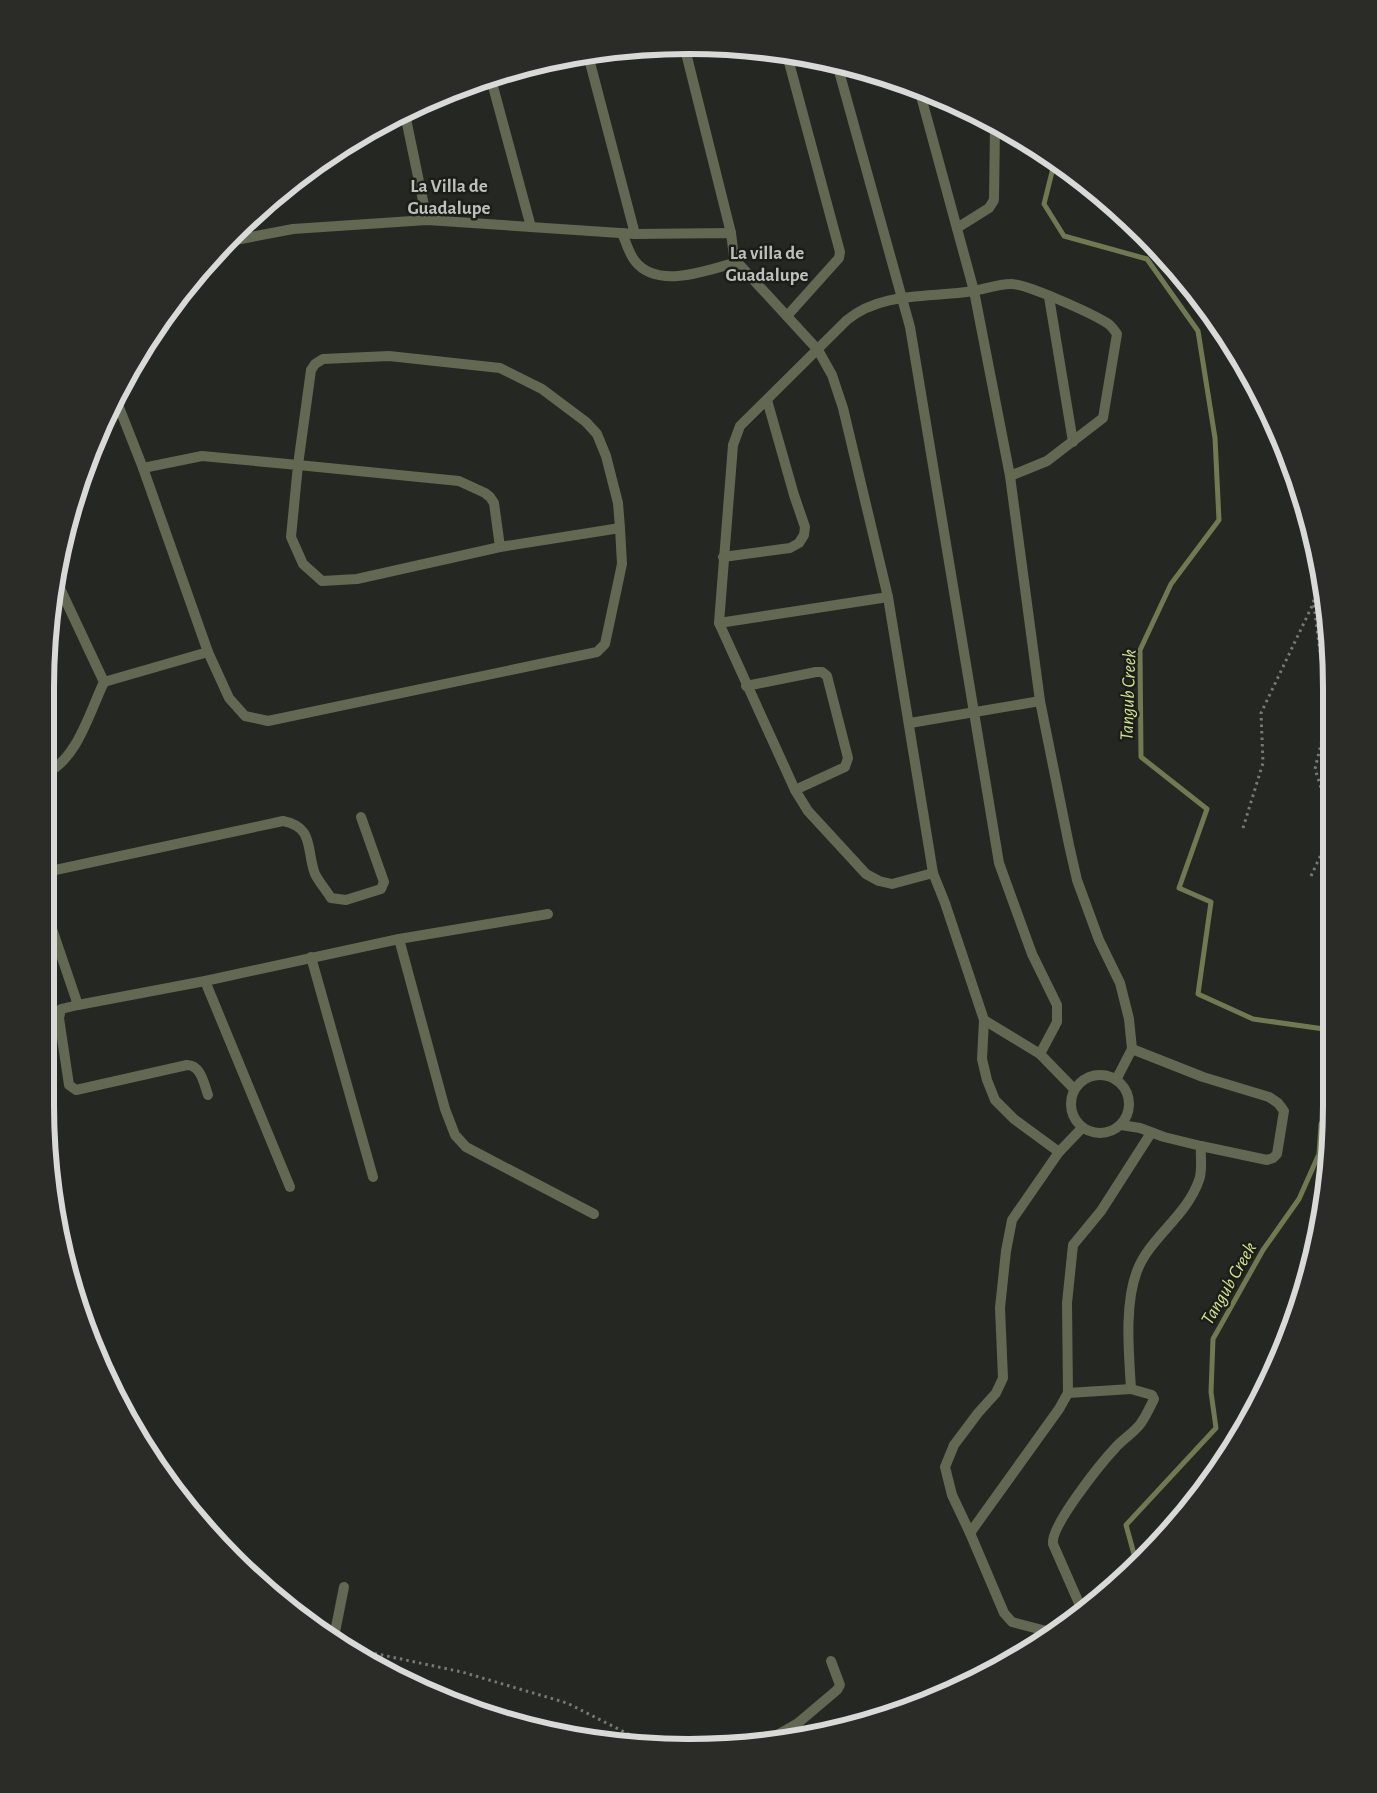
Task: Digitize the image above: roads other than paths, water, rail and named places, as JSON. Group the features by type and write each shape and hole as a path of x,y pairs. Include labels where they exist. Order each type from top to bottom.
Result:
{"street":[{"path":"686,54 731,233 734,257 818,350 832,375 843,408 888,597 933,873 945,903 984,1020 982,1059 987,1080 995,1100 1014,1119 1058,1152"},
{"path":"590,62 635,234"},
{"path":"787,316 839,258 840,252 790,62"},
{"path":"839,72 910,327 999,863 1032,954 1057,1005 1057,1022 1040,1054"},
{"path":"492,84 531,226"},
{"path":"922,98 974,291 1010,476 1040,701 1077,880 1098,940 1120,983 1129,1019 1132,1049 1116,1080"},
{"path":"405,120 427,220"},
{"path":"957,228 989,208 994,200 995,133"},
{"path":"241,239 293,229 427,220 635,234 731,233"},
{"path":"622,233 634,260 643,270 664,277 694,274 737,262"},
{"path":"933,873 892,884 879,881 866,874 808,811 795,790 746,686 719,624 733,445 740,426 847,320 864,308 902,298 974,291 1012,284 1049,297 1109,324 1117,334 1103,418 1047,460 1010,476"},
{"path":"1049,297 1073,442"},
{"path":"120,407 208,652 229,698 245,716 268,721 597,652 605,644 608,633 622,564 620,528 618,503 606,456 597,434 586,422 542,389 500,368 389,356 323,359 315,364 311,370 298,465 291,537 303,564 322,581 358,579 500,548 620,528"},
{"path":"723,557 790,548 799,543 804,535 805,527 767,400"},
{"path":"143,468 202,456 459,481 485,493 494,503 500,548"},
{"path":"61,592 104,682"},
{"path":"719,624 888,597"},
{"path":"54,769 72,752 104,682 208,652"},
{"path":"746,686 816,672 822,672 827,676 848,763 846,767 795,790"},
{"path":"910,723 1040,701"},
{"path":"54,870 283,821 293,823 302,829 308,841 316,874 331,898 346,900 381,889 384,882 361,817"},
{"path":"208,1095 197,1068 193,1065 76,1090 72,1088 69,1085 59,1018 61,1009 205,981 399,939 548,914"},
{"path":"54,934 78,1005"},
{"path":"399,939 446,1109 455,1135 466,1147 594,1214"},
{"path":"311,957 373,1177"},
{"path":"205,981 290,1187"},
{"path":"984,1020 1040,1054 1074,1089"},
{"path":"1121,1124 1201,1146 1267,1160 1277,1154 1284,1111 1278,1103 1269,1097 1203,1077 1132,1049"},
{"path":"1094,1075 1105,1075 1116,1080 1124,1087 1128,1096 1127,1116 1113,1131 1103,1134 1092,1133 1082,1128 1076,1122 1070,1106 1074,1089 1082,1080 1094,1075"},
{"path":"1043,1630 1012,1622 1004,1613 952,1495 946,1471 946,1462 954,1446 1000,1386 1003,1378 1000,1308 1006,1251 1012,1220 1058,1152 1082,1128"},
{"path":"970,1533 1059,1409 1068,1393 1067,1303 1073,1245 1101,1211 1151,1133"},
{"path":"1132,1389 1128,1348 1129,1322 1135,1279 1146,1253 1185,1205 1198,1182 1201,1146"},
{"path":"1068,1393 1132,1389 1152,1395 1154,1399 1143,1421 1116,1447 1084,1487 1063,1517 1053,1537 1053,1544 1080,1604"},
{"path":"335,1631 344,1587"},
{"path":"782,1732 798,1723 837,1690 840,1685 831,1661"}],"waterway":[{"name":"Tangub Creek","path":"1053,169 1044,204 1064,236 1147,259 1198,331 1215,438 1219,520 1171,584 1140,650 1141,757 1207,809 1179,888 1211,902 1198,994 1253,1019 1323,1029"},
{"name":"Tangub Creek","path":"1134,1556 1126,1525 1216,1428 1211,1392 1213,1339 1263,1250 1299,1199 1319,1154 1323,1121"}],"district":[{"name":"La Villa de Guadalupe","path":"449,196"},
{"name":"La villa de Guadalupe","path":"767,263"}]}
